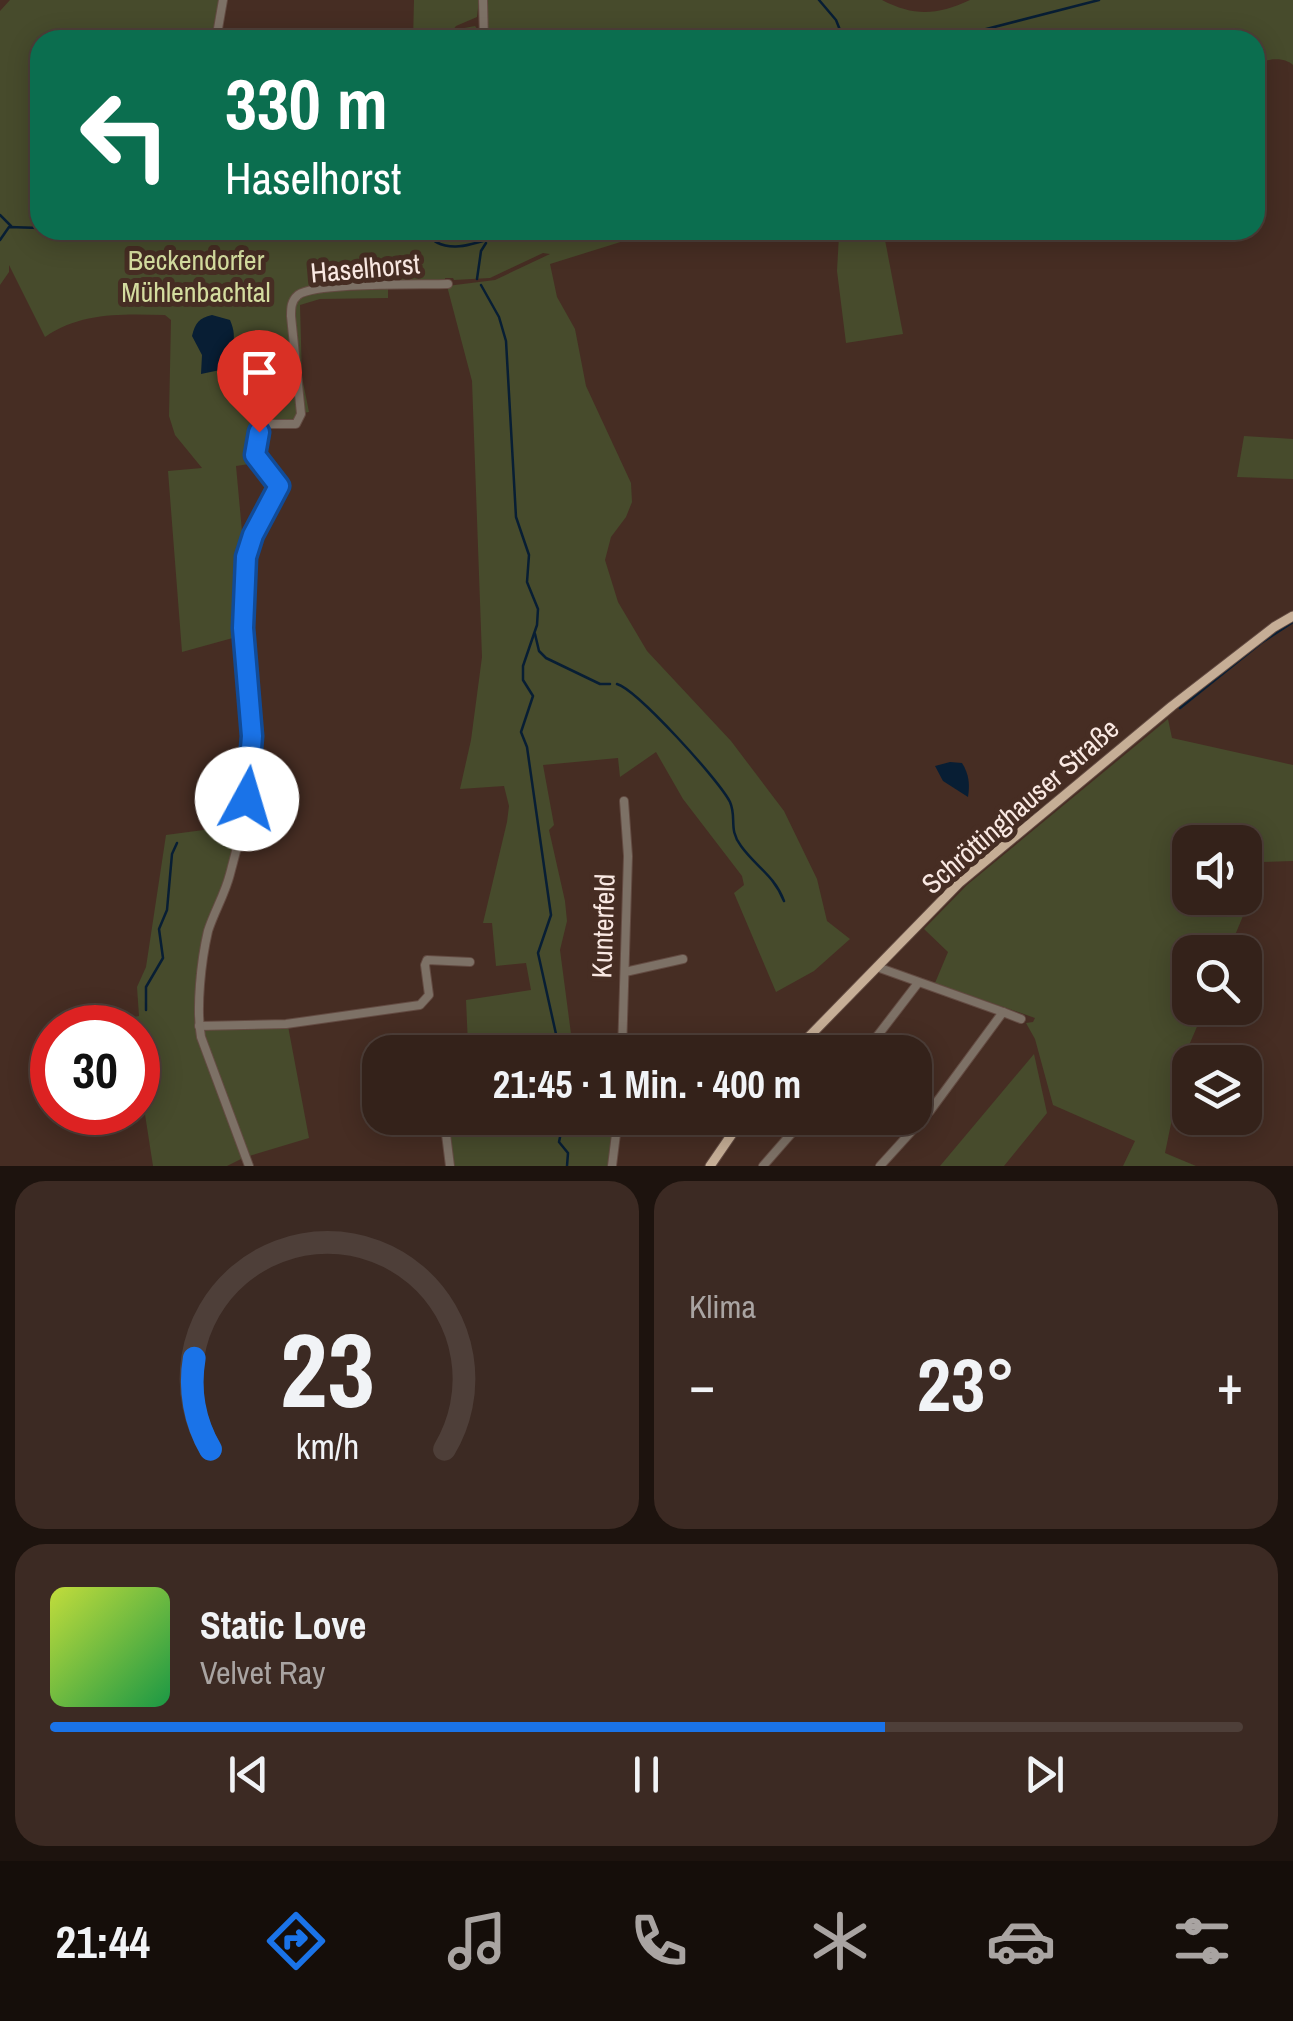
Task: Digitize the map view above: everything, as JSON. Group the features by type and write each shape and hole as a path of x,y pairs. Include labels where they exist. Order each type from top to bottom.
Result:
{"main road":[{"name":"Schröttinghauser Straße","path":"810,1035 971,872 1187,695 1293,616"},
{"path":"710,1166 731,1135"}],"street":[{"path":"218,30 223,0"},
{"path":"483,0 484,30"},
{"name":"Haselhorst","path":"249,1166 199,1026 208,932 229,879 251,766 243,628 246,557 279,486 257,461 254,448 264,427 296,424 301,414 291,304 298,295 317,289 448,284"},
{"name":"Kunterfeld","path":"623,1035 628,856 624,801"},
{"path":"625,972 683,959"},
{"path":"199,1026 286,1024 420,1005 429,995 427,960 470,962"},
{"path":"877,966 1022,1018"},
{"path":"878,1035 918,983"},
{"path":"880,1166 930,1111 1003,1012"},
{"path":"446,1135 450,1166"},
{"path":"612,1166 616,1135"},
{"path":"763,1166 790,1135"}],"green space":[{"name":"Beckendorfer Mühlenbachtal","path":"10,0 222,0 217,30 30,30 30,240 627,240 550,264 557,297 575,329 586,386 631,483 632,502 611,537 605,560 618,602 647,651 731,741 784,811 817,879 827,921 850,939 814,971 776,992 734,893 744,885 742,876 683,799 656,752 620,777 618,758 543,765 554,825 549,830 565,901 567,921 560,950 571,1035 468,1035 466,1000 531,990 526,963 496,966 492,923 483,923 507,822 509,806 504,786 460,789 482,657 472,381 447,286 495,280 550,254 543,253 490,278 327,286 290,299 300,407 296,422 263,425 254,439 256,463 236,466 243,542 248,543 240,636 182,652 168,471 202,468 175,435 169,416 171,320 165,315 102,316 73,323 45,337 9,265 0,285 0,11"},
{"path":"414,0 479,0 477,17 453,30 413,30"},
{"path":"484,0 882,0 926,12 970,0 1293,0 1293,65 1275,59 1265,61 1265,30 481,30"},
{"path":"839,240 885,240 903,334 846,343 837,271"},
{"path":"388,289 388,298 320,299 300,305 302,377 309,412 303,413 293,318 295,301 313,292"},
{"path":"1244,436 1293,439 1293,479 1237,477"},
{"path":"1168,719 1172,738 1293,765 1293,861 1262,862 1262,825 1172,825 1172,915 1243,915 1235,935 1172,935 1172,1025 1198,1025 1189,1045 1172,1045 1172,1119 1165,1153 1196,1166 1123,1166 1135,1141 1053,1105 1035,1039 1026,1023 1035,1018 935,983 948,952 924,929 967,885"},
{"path":"241,825 207,931 194,1017 198,1038 243,1158 227,1166 153,1166 148,1135 160,1135 160,1005 138,1005 137,987 146,967 166,835"},
{"path":"288,1026 309,1138 249,1156 202,1029"},
{"path":"1034,1054 1047,1113 1004,1166 940,1166"},
{"path":"448,1135 614,1135 610,1166 451,1166"}],"water":[{"path":"212,315 230,320 234,340 220,370 201,374 202,355 192,336 198,322"},
{"path":"962,763 968,779 968,797 943,781 935,766"}],"waterway":[{"path":"819,0 840,30"},
{"path":"983,30 1099,0"},
{"path":"0,215 11,226"},
{"path":"0,240 9,227 30,228"},
{"path":"433,240 456,247 485,240"},
{"path":"477,279 486,243"},
{"path":"481,285 499,317 506,341 516,517 529,555 527,582 538,609 537,625 523,666 523,680 533,696 521,732 527,747 551,915 538,953 556,1035"},
{"path":"1180,708 1293,622"},
{"path":"535,634 539,651 546,658 600,684 610,684"},
{"path":"617,684 659,718 723,791 732,808 737,840 775,884 784,901"},
{"path":"146,1005 146,987 163,958 159,929 167,910 172,854 177,843"},
{"path":"560,1135 559,1142 568,1153 567,1166"}],"route":[{"path":"247,799 252,736 243,628 246,557 279,486 257,461 254,448 259,432"}]}
